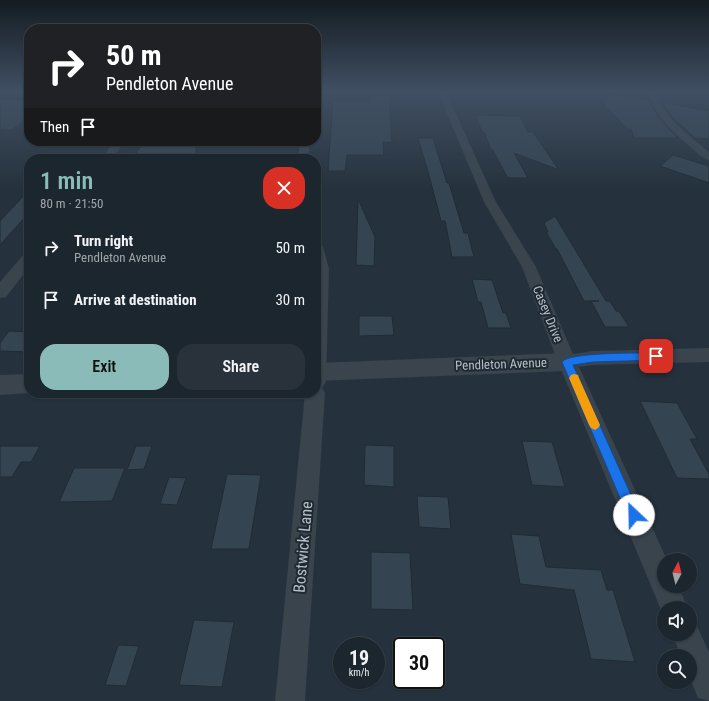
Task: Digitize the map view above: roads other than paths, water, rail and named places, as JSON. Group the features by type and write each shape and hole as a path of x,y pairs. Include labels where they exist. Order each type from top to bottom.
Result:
{"street":[{"name":"Casey Drive","path":"456,125 490,202 529,267 567,362 657,569"},
{"path":"674,125 709,157"},
{"path":"110,154 116,146"},
{"path":"0,293 24,263"},
{"name":"Bostwick Lane","path":"321,265 321,288"},
{"name":"Pendleton Avenue","path":"321,380 567,362 593,358 709,355"},
{"path":"0,385 24,384"},
{"name":"Bostwick Lane","path":"290,701 315,398"},
{"path":"689,641 709,687"}]}
